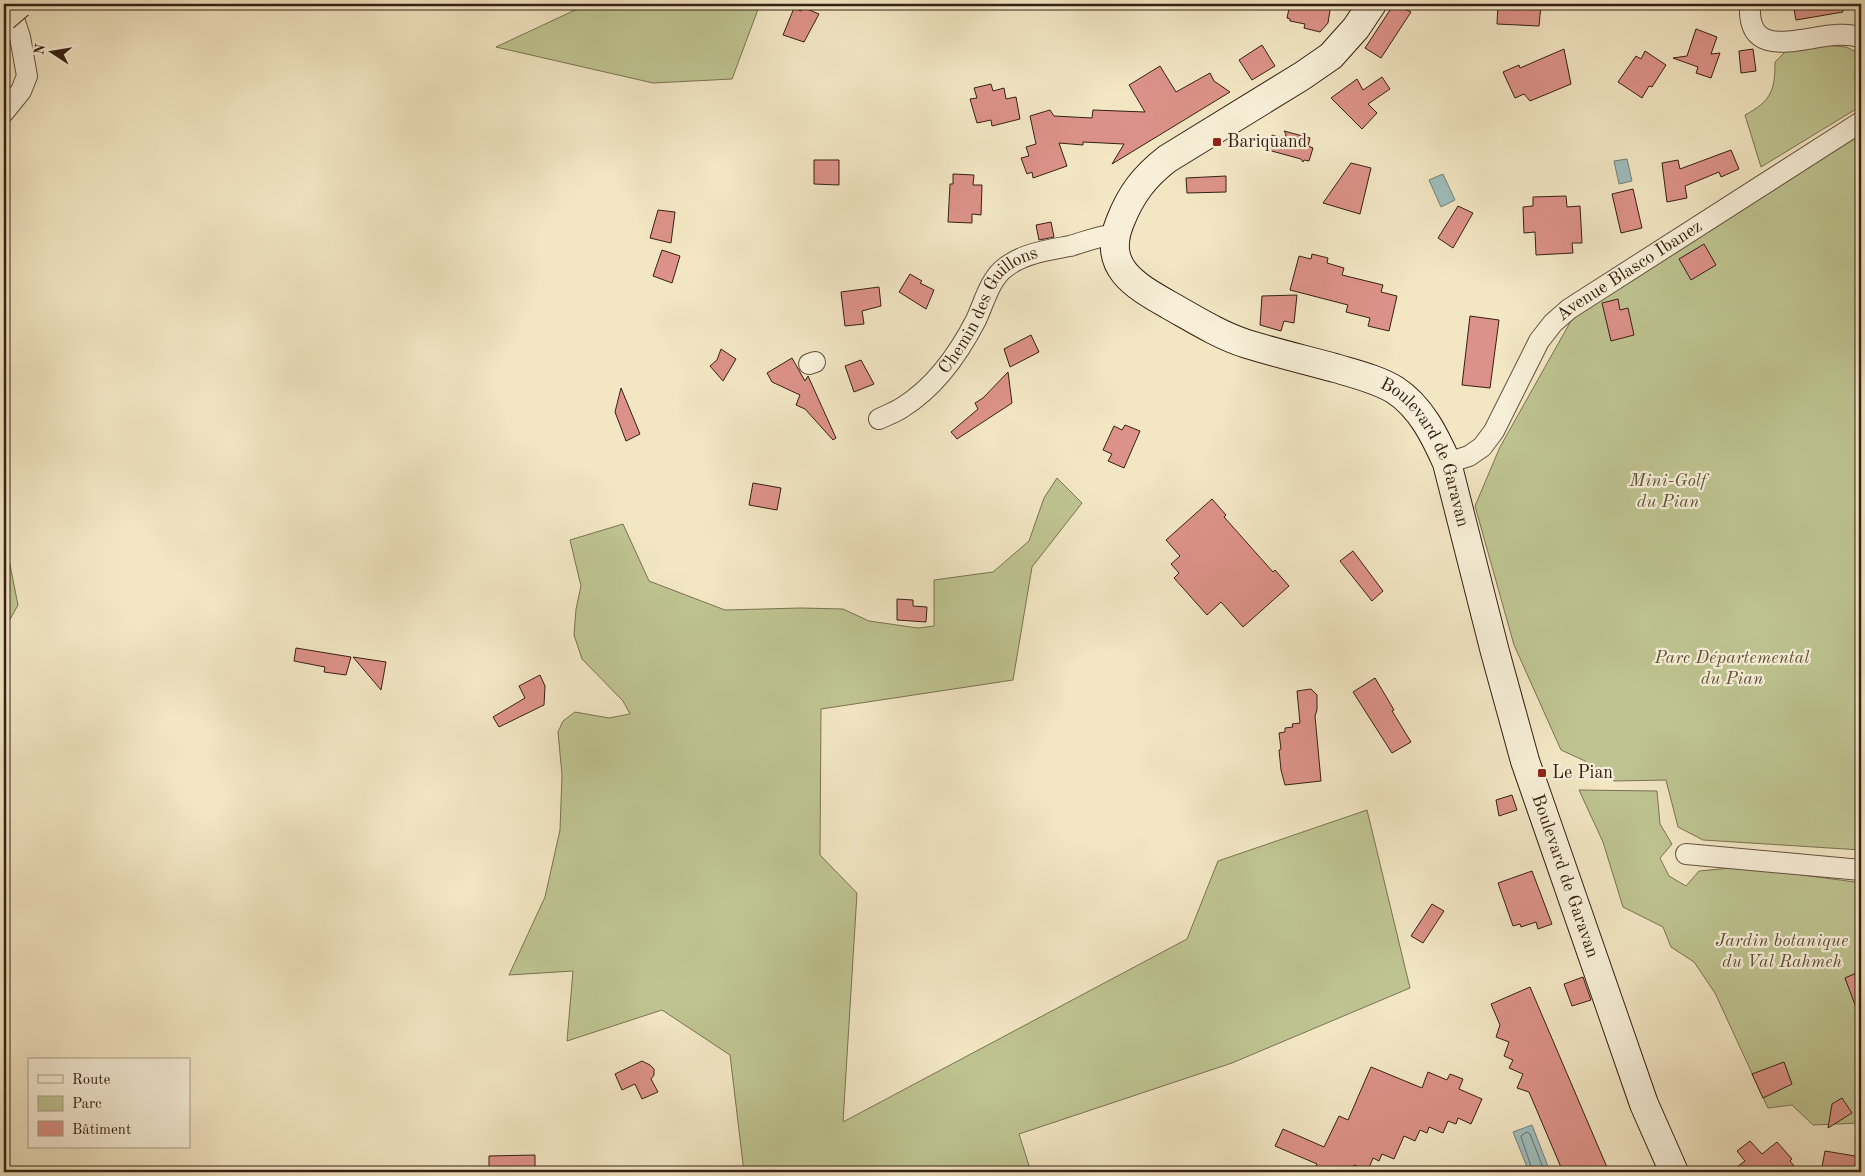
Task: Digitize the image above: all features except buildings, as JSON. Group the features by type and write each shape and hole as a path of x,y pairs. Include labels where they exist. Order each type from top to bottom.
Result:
{"highway":[{"path":"4,17 19,4"}],"street":[{"path":"4,112 22,91 27,76 20,37 9,4"},
{"name":"Boulevard de Garavan","path":"1372,4 1356,28 1331,56 1302,76 1167,158 1151,172 1137,188 1124,212 1115,235 1115,256 1126,275 1142,289 1231,338 1366,377 1396,391 1420,413 1435,435 1447,464 1525,760 1644,1104 1674,1172"},
{"path":"1750,4 1749,13 1752,26 1761,37 1768,41 1788,42 1841,33 1861,38"},
{"name":"Avenue Blasco Ibanez","path":"1447,464 1469,456 1482,447 1494,431 1539,341 1553,323 1569,309 1861,122"},
{"name":"Chemin des Guillons","path":"879,419 903,408 932,383 959,351 992,285 1004,268 1018,258 1105,235 1115,235"},
{"path":"1686,854 1861,870"}],"green space":[{"path":"588,4 760,4 732,79 653,83 496,47"},
{"path":"1824,45 1846,47 1861,54 1861,106 1761,167 1745,115 1761,105 1770,94 1774,81 1775,62 1786,51"},
{"name":"Parc Départemental du Pian","path":"1861,134 1861,850 1703,840 1678,827 1666,780 1614,781 1612,776 1598,774 1585,761 1561,750 1514,645 1475,506 1500,447 1572,319 1649,267"},
{"path":"1057,478 1082,503 1032,567 1013,680 821,709 820,855 857,893 843,1122 1187,939 1218,861 1367,810 1410,988 1232,1063 1019,1134 1031,1172 744,1172 730,1055 662,1010 567,1041 573,971 509,975 545,897 560,830 562,775 558,732 563,721 575,712 609,718 630,714 623,701 582,659 574,635 576,609 581,586 570,540 623,524 649,581 725,610 843,609 869,621 918,628 934,626 934,580 993,572 1029,541 1044,498"},
{"path":"4,535 18,605 4,630"},
{"name":"Jardin botanique du Val Rahmeh","path":"1579,790 1657,791 1660,824 1672,844 1660,858 1669,876 1686,886 1699,871 1742,867 1855,882 1861,881 1861,1123 1813,1125 1792,1105 1768,1108 1715,993 1694,962 1671,947 1663,927 1623,907 1603,842"}],"water":[{"path":"1627,159 1632,181 1619,184 1614,161"},
{"path":"1443,174 1455,200 1441,207 1429,180"},
{"path":"1532,1125 1549,1169 1540,1172 1529,1172 1513,1132"}],"place":[{"name":"Bariquand","path":"1217,142"},
{"name":"Le Pian","path":"1542,773"}],"park label":[{"name":"Mini-Golf du Pian","path":"1668,491"}]}
